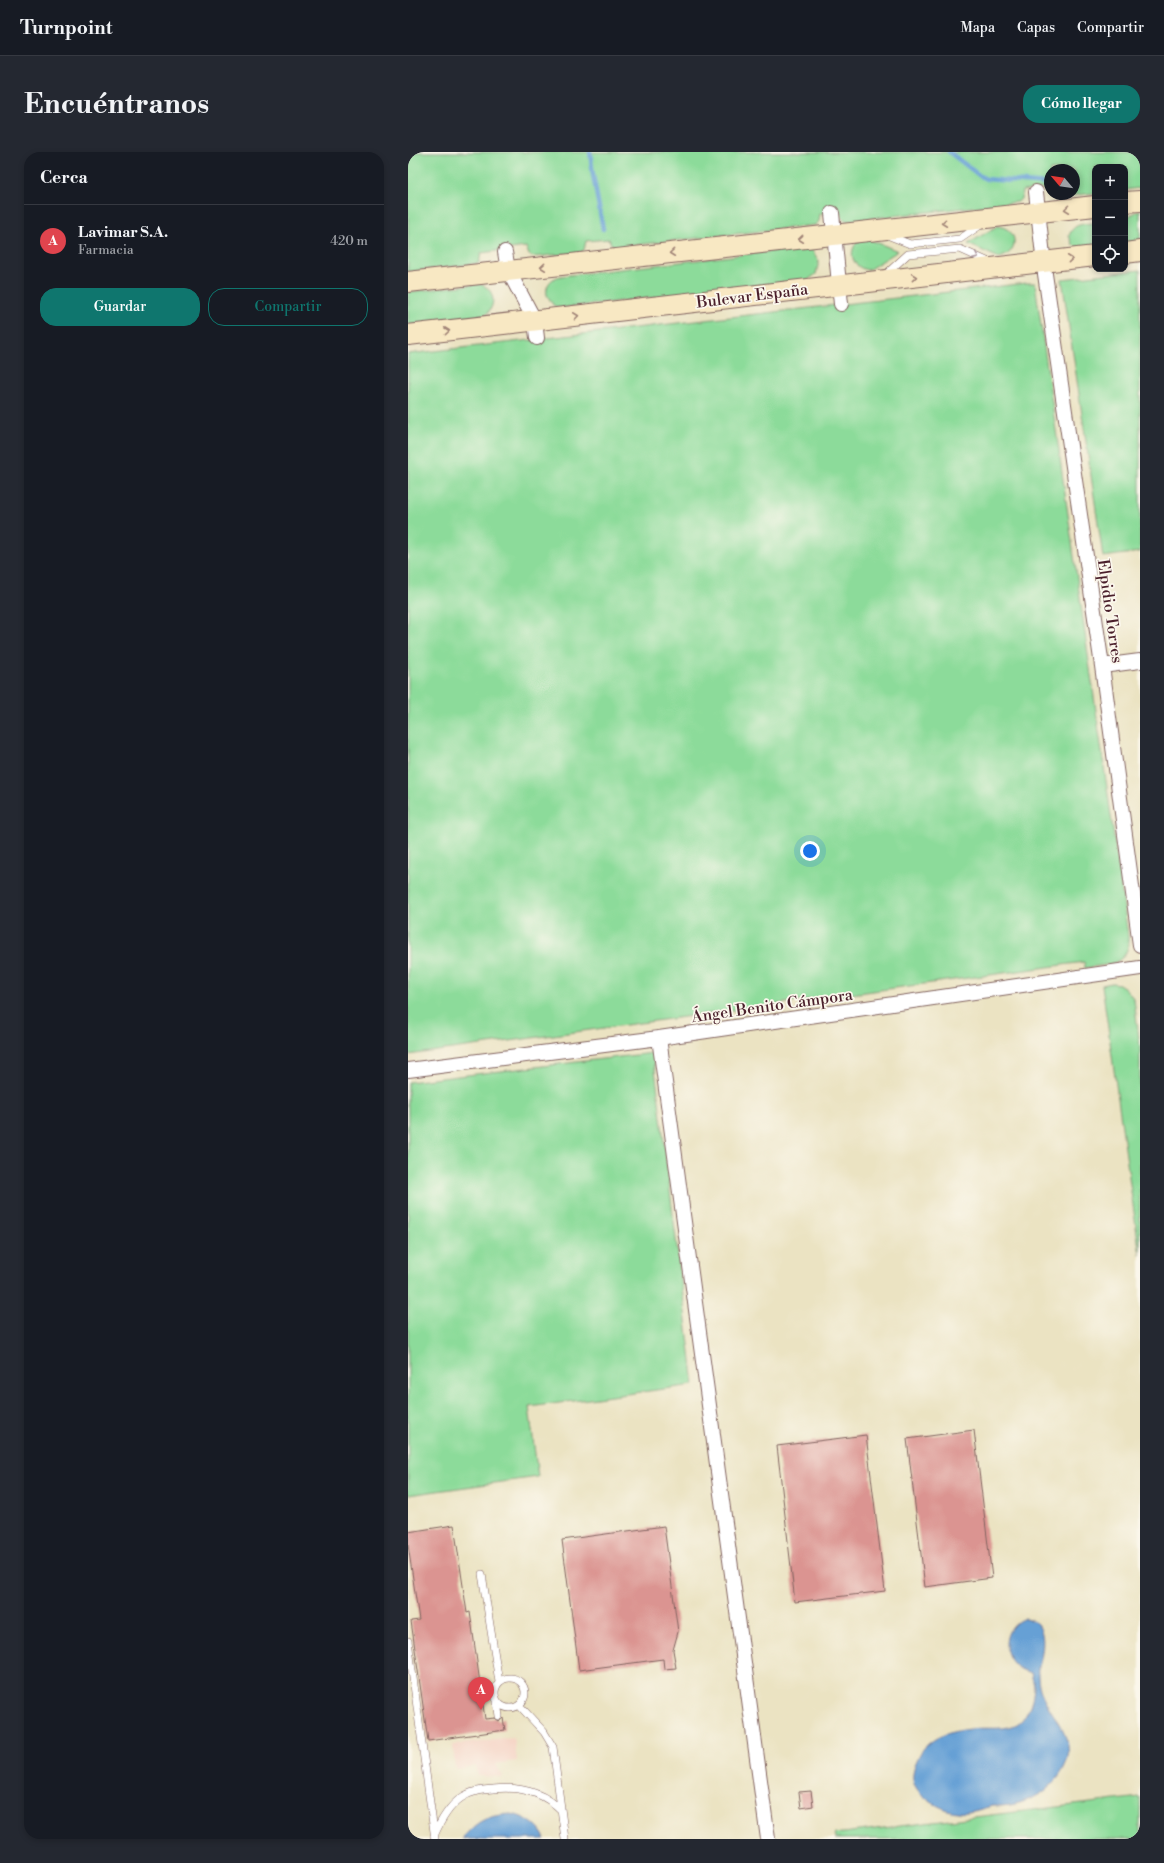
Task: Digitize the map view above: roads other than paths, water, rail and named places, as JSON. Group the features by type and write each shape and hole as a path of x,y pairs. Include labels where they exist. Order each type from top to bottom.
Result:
{"main road":[{"path":"1128,202 1140,201"},
{"path":"408,282 507,261 834,235 1092,206"},
{"path":"1128,253 1140,251"},
{"name":"Bulevar España","path":"408,335 536,330 841,294 879,281 1092,256"}],"street":[{"name":"Elpidio Torres","path":"1036,192 1046,282 1102,666 1135,875 1140,945"},
{"path":"832,213 841,294"},
{"path":"507,261 536,330"},
{"path":"1102,666 1140,661"},
{"name":"Ángel Benito Cámpora","path":"408,1070 660,1038 1140,968"},
{"path":"660,1038 768,1839"}],"lane":[{"path":"482,1574 499,1682 495,1692 499,1716"},
{"path":"408,1640 434,1837"},
{"path":"497,1702 505,1708 514,1708 519,1705 525,1692 522,1684 516,1680 509,1678 499,1682"},
{"path":"519,1705 544,1732 553,1747 565,1839"},
{"path":"434,1837 443,1818 454,1804 460,1798 476,1791 510,1787 528,1790 544,1796 561,1810"}],"water":[{"path":"1025,1618 1032,1620 1037,1624 1042,1634 1042,1653 1038,1670 1039,1684 1043,1697 1062,1729 1068,1744 1067,1761 1063,1770 1052,1785 1044,1791 1037,1796 1019,1803 992,1806 971,1812 953,1811 937,1806 923,1796 913,1781 915,1764 927,1745 947,1734 962,1730 975,1728 1003,1728 1013,1726 1022,1720 1031,1705 1034,1688 1031,1673 1020,1669 1014,1664 1007,1651 1006,1645 1009,1632 1013,1626 1018,1621"},
{"path":"512,1814 522,1817 536,1826 543,1834 545,1839 462,1839 478,1823 490,1817"}],"waterway":[{"path":"590,152 603,229"},
{"path":"949,152 986,179 1044,184"}],"place":[{"name":"Lavimar S.A.","path":"481,1710"}]}
